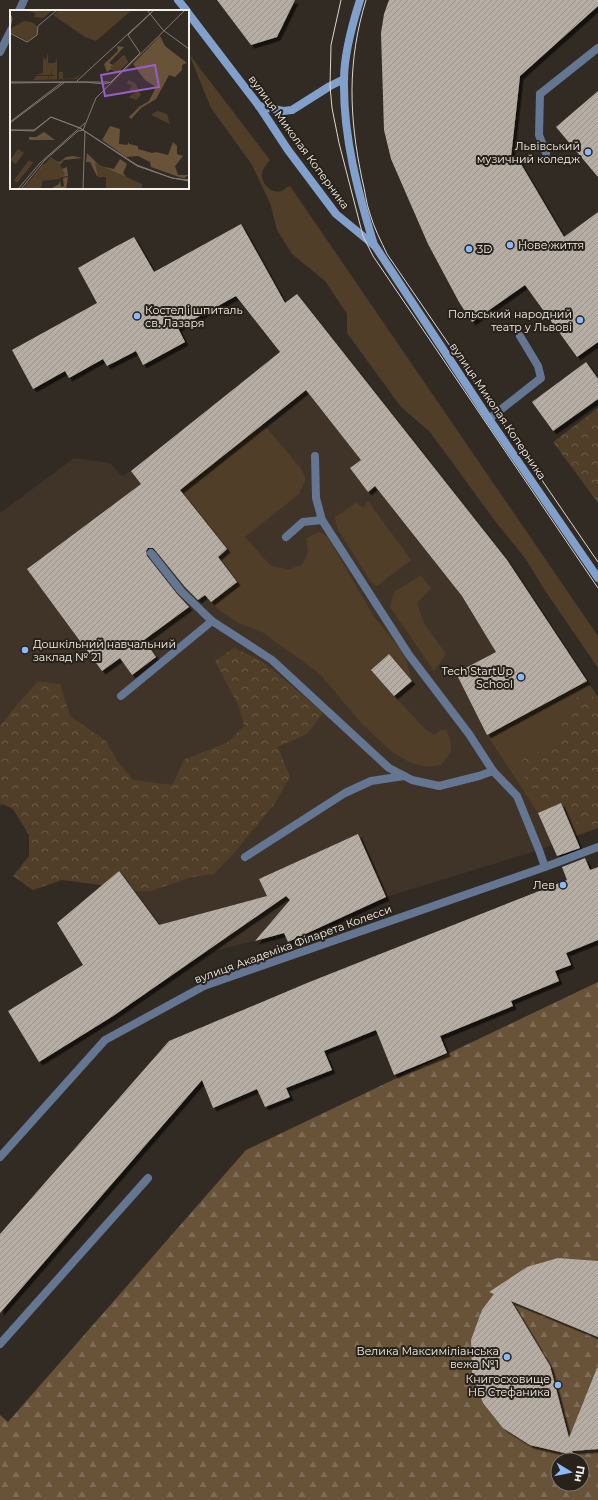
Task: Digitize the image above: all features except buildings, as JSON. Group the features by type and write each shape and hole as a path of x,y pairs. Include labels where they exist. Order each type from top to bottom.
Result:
{"main road":[{"name":"вулиця Миколая Коперника","path":"178,0 186,10"},
{"path":"360,0 351,28 344,80 346,127 359,195 375,246"},
{"name":"вулиця Миколая Коперника","path":"189,15 259,106 288,150 336,214 375,246 489,419 598,578"},
{"path":"259,106 283,111 292,110 330,86 344,80"}],"street":[{"path":"19,10 24,0"},
{"path":"0,52 10,32"},
{"path":"546,152 539,135 540,94 598,48"},
{"path":"489,419 541,378 538,366 520,336"},
{"path":"315,456 316,498 322,520 409,655 469,734 493,770 517,796 545,867"},
{"path":"286,538 303,522 322,520"},
{"path":"151,554 181,591 212,621 272,660 389,768 412,780 439,786 479,776 493,770"},
{"path":"121,696 212,621"},
{"path":"245,857 345,793 371,782 404,776"},
{"name":"вулиця Академіка Філарета Колесси","path":"0,1157 105,1040 204,986 545,867 598,847"},
{"path":"0,1344 148,1178"}],"shaded area":[{"path":"319,321 507,560 598,697 598,828 539,850 386,897 288,942 284,933 184,959 47,775 0,806 0,513 74,458 110,463 122,476 131,471"}],"green space":[{"path":"189,54 270,160 264,168 262,174 265,185 271,190 278,192 290,186 598,636 598,668 546,592 525,558 495,521 430,432 401,407 347,333 347,314 325,281 292,254 277,230 270,203 252,165 211,108"},
{"path":"598,408 598,503 553,442"},
{"path":"263,424 300,467 306,479 299,494 245,537 271,566 289,569 302,565 308,552 306,538 319,532 328,537 374,617 400,648 407,662 412,681 389,654 371,670 425,729 434,735 441,730 446,730 450,738 451,752 441,765 426,767 409,762 391,751 362,724 320,674 262,632 238,623 211,602 237,582 218,557 227,549 180,490"},
{"path":"368,501 411,560 377,586 371,582 337,528 335,517 357,502 363,508"},
{"path":"421,575 431,588 417,603 424,623 446,654 434,671 390,607 394,592"},
{"path":"234,648 260,660 323,713 307,734 278,747 290,777 275,803 234,853 214,874 192,877 151,891 120,892 101,885 62,880 33,890 13,876 29,856 29,835 13,809 0,803 0,726 38,681 60,684 70,716 106,741 117,761 133,780 172,785 184,760 228,742 244,726 239,707 215,661"},
{"path":"587,681 598,697 598,828 575,836 561,803 538,813 487,735"},
{"path":"590,693 598,704 598,823 594,825 578,824 564,809 561,799 543,803 526,780 518,766 526,756 541,751 552,742 559,734 564,714 572,702 580,694"},
{"path":"598,982 598,1500 0,1500 0,1415 8,1422 246,1150"}],"tram line":[{"path":"341,0 331,45 330,86 332,108 339,143 363,236 373,256 598,588"},
{"path":"366,0 356,45 352,89 354,133 369,210 376,229 387,254 598,562"}],"place":[{"name":"Львівський музичний коледж","path":"588,152"},
{"name":"Нове життя","path":"510,245"},
{"name":"3D","path":"469,249"},
{"name":"Костел і шпиталь св. Лазаря","path":"137,316"},
{"name":"Польський народний театр у Львові","path":"580,320"},
{"name":"Дошкільний навчальний заклад № 21","path":"25,650"},
{"name":"Tech StartUp School","path":"521,677"},
{"name":"Лев","path":"563,885"},
{"name":"Велика Максиміліанська вежа №1","path":"507,1357"},
{"name":"Книгосховище НБ Стефаника","path":"558,1385"}]}
